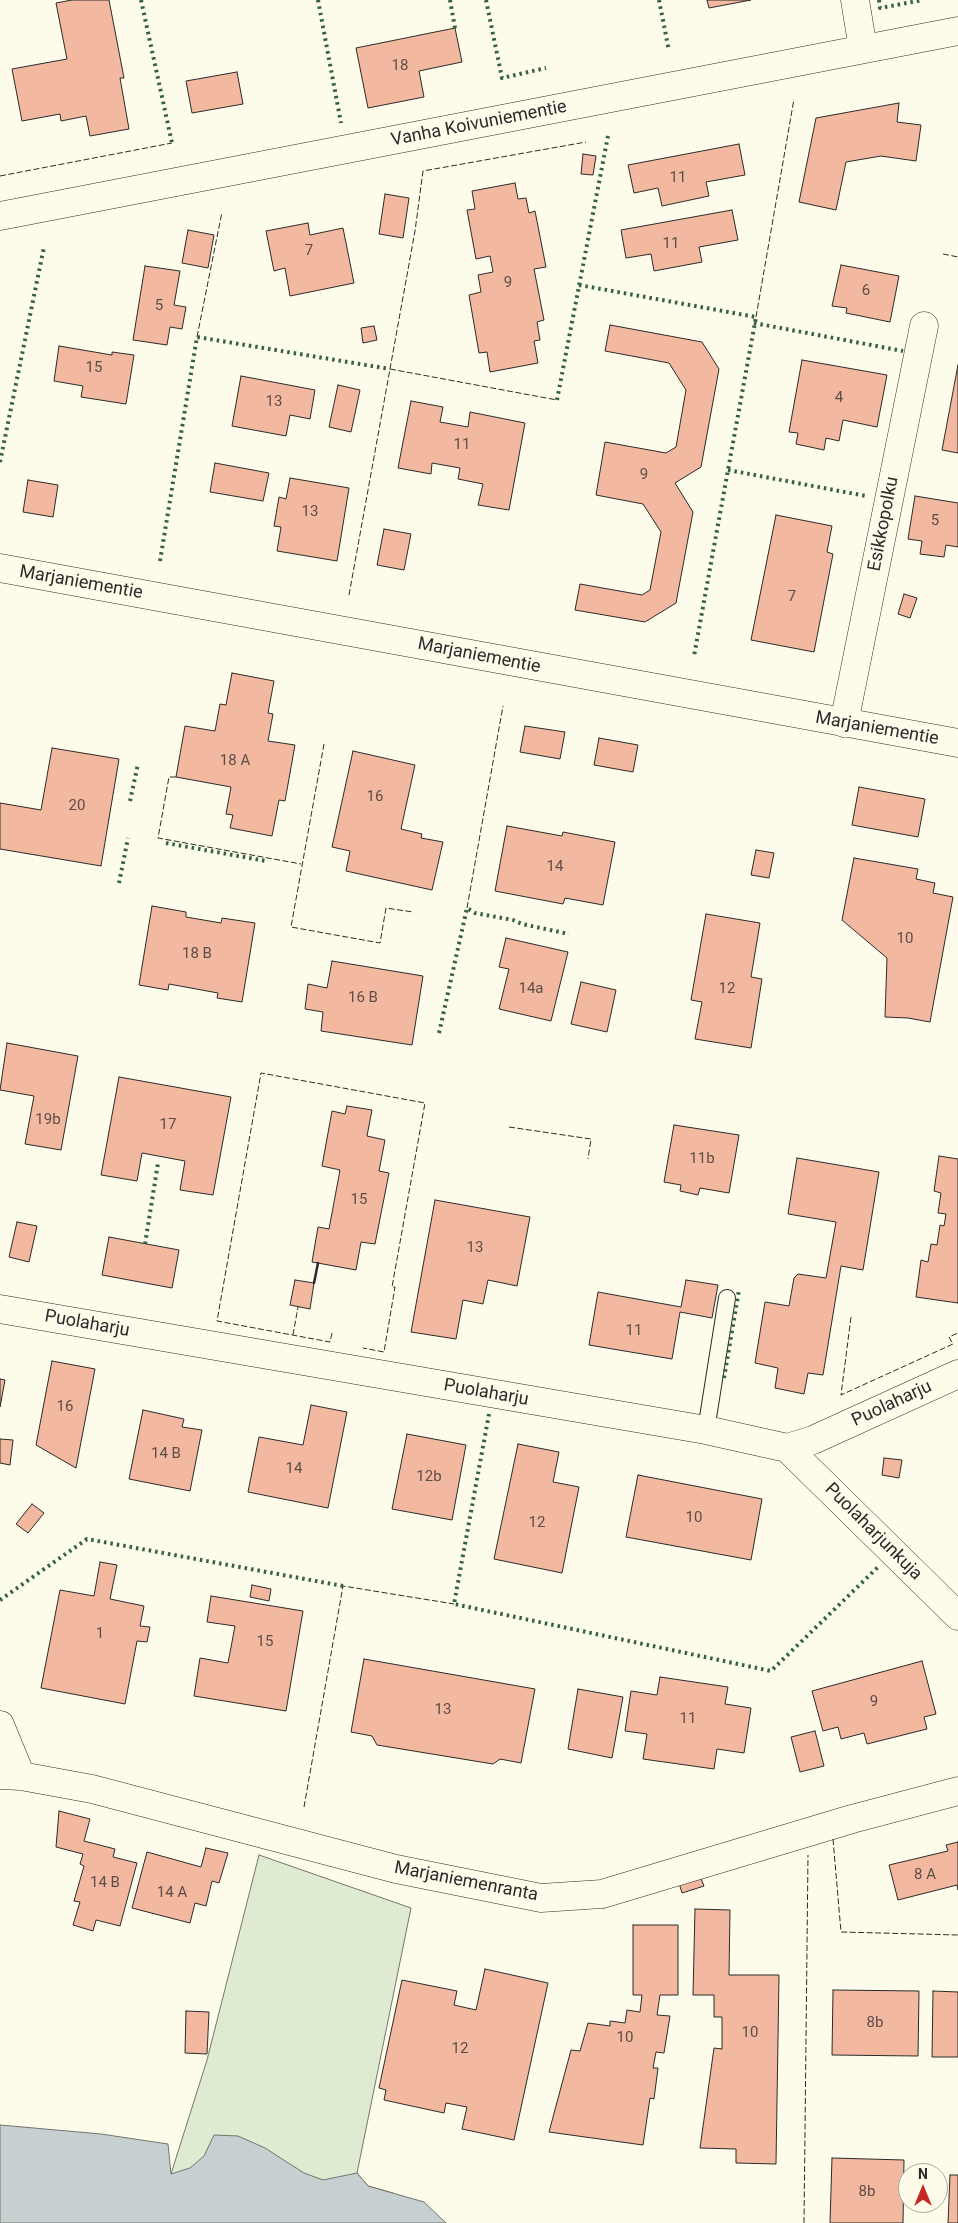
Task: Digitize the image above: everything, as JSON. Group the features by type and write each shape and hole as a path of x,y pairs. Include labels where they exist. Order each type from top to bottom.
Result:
{"street":[{"path":"855,0 863,49"},
{"name":"Vanha Koivuniementie","path":"0,216 958,31"},
{"name":"Esikkopolku","path":"844,723 924,326"},
{"name":"Marjaniementie","path":"0,568 958,743"},
{"name":"Puolaharju","path":"0,1309 706,1430 787,1448 813,1440 958,1374"},
{"name":"Puolaharjunkuja","path":"787,1448 958,1616"},
{"path":"0,1725 10,1776"},
{"name":"Marjaniemenranta","path":"10,1776 92,1789 396,1869 541,1898 602,1894 852,1819 958,1791"}],"lane":[{"path":"706,1430 727,1298"}],"green space":[{"path":"259,1855 411,1908 357,2173 368,2186 393,2193 238,2223 163,2223 171,2174 207,2060"}],"shaded area":[{"path":"0,2125 101,2134 168,2144 171,2174 190,2168 204,2156 214,2135 238,2136 265,2148 304,2173 323,2180 357,2173 368,2186 424,2202 446,2223 0,2223"}],"building":[{"path":"72,0 109,0 124,78 120,78 129,129 90,136 86,116 61,121 60,114 22,121 12,69 67,59 56,3"},
{"path":"707,0 751,0 709,8"},
{"path":"455,28 462,62 419,71 424,97 368,108 356,48"},
{"path":"237,72 243,104 192,113 186,81"},
{"path":"899,103 897,122 921,125 916,161 881,156 846,162 836,210 799,202 816,118"},
{"path":"739,144 745,175 706,182 709,196 662,206 658,188 634,193 628,165"},
{"path":"583,154 596,156 593,175 581,174"},
{"path":"515,183 518,199 526,198 529,213 535,211 546,267 534,269 544,320 537,322 540,340 534,341 538,363 490,372 487,352 479,353 469,295 481,292 478,275 493,272 490,256 476,259 467,210 475,209 472,191"},
{"path":"385,194 409,198 403,238 379,234"},
{"path":"732,210 738,240 699,247 702,262 654,271 651,254 626,258 621,230"},
{"path":"308,223 310,235 343,228 354,283 290,296 285,268 274,271 266,231"},
{"path":"188,230 214,235 208,268 182,263"},
{"path":"841,265 899,276 890,322 846,313 847,308 832,306"},
{"path":"145,266 180,271 174,305 186,307 182,329 170,327 167,345 133,340"},
{"path":"610,325 702,342 719,369 701,467 675,483 693,512 676,603 645,622 575,610 580,584 642,595 650,590 661,532 643,504 596,495 605,442 666,453 676,447 686,390 669,363 605,351"},
{"path":"374,326 377,340 363,343 361,328"},
{"path":"59,346 112,355 112,352 134,355 126,404 81,397 83,386 54,381"},
{"path":"802,360 887,375 877,427 843,420 839,441 826,438 824,450 796,444 798,433 789,432"},
{"path":"958,365 958,453 942,450"},
{"path":"241,376 315,390 310,419 290,415 286,436 232,426"},
{"path":"338,385 360,390 351,432 329,427"},
{"path":"411,401 443,407 440,422 468,427 470,412 525,423 509,510 478,505 483,484 458,479 460,468 432,463 431,474 398,468"},
{"path":"215,463 269,473 263,501 210,492"},
{"path":"290,478 349,488 337,561 277,551 281,527 274,526 279,497 286,499"},
{"path":"28,480 58,485 53,517 23,512"},
{"path":"915,496 958,503 958,547 946,545 944,557 920,554 922,541 908,539"},
{"path":"776,515 832,526 827,552 833,554 814,652 751,640"},
{"path":"384,529 411,534 404,570 377,565"},
{"path":"904,594 917,598 910,618 898,614"},
{"path":"232,673 274,681 268,713 273,714 268,741 295,745 285,801 279,800 272,836 230,828 233,815 226,814 231,787 176,777 185,726 215,731 220,704 226,705"},
{"path":"525,726 565,732 560,759 520,752"},
{"path":"599,738 638,745 633,772 594,765"},
{"path":"52,748 119,759 101,866 0,849 0,803 41,810"},
{"path":"353,751 415,765 401,829 422,834 421,838 443,842 432,890 346,871 350,851 332,847"},
{"path":"859,787 925,799 918,837 852,825"},
{"path":"507,826 562,836 563,832 615,842 603,905 565,898 563,904 495,891"},
{"path":"756,850 774,853 769,878 751,875"},
{"path":"854,858 918,869 916,879 935,883 933,893 953,897 930,1022 908,1018 885,1017 887,958 842,920"},
{"path":"152,906 186,912 186,917 221,923 222,918 255,923 242,1002 217,998 218,993 169,984 168,990 139,985"},
{"path":"706,914 760,923 751,977 762,979 751,1048 695,1039 702,1002 691,1000"},
{"path":"506,938 568,952 551,1021 499,1009 509,969 499,967"},
{"path":"332,961 423,976 412,1045 321,1031 323,1012 305,1009 308,984 327,988"},
{"path":"581,982 616,990 607,1032 571,1024"},
{"path":"7,1043 78,1056 61,1150 25,1144 34,1096 0,1090"},
{"path":"119,1077 231,1097 213,1195 180,1190 185,1161 142,1153 137,1181 101,1175"},
{"path":"347,1106 372,1110 367,1136 385,1140 379,1171 389,1173 375,1244 361,1242 356,1270 312,1262 318,1227 329,1229 340,1170 322,1166 332,1111 345,1114"},
{"path":"674,1125 739,1135 729,1193 700,1188 698,1195 680,1191 681,1185 664,1182"},
{"path":"939,1156 958,1159 958,1303 916,1297 921,1260 928,1262 931,1244 937,1245 940,1225 944,1226 946,1214 938,1213 941,1193 934,1191"},
{"path":"797,1158 879,1172 863,1270 841,1266 823,1375 808,1373 804,1394 775,1388 778,1368 755,1363 765,1302 789,1306 794,1278 798,1274 826,1278 836,1222 788,1214"},
{"path":"435,1200 530,1217 517,1286 488,1280 483,1304 463,1300 456,1339 411,1332"},
{"path":"17,1222 37,1226 29,1262 9,1257"},
{"path":"109,1237 179,1250 172,1288 102,1275"},
{"path":"295,1280 314,1283 310,1309 290,1305"},
{"path":"686,1280 718,1285 712,1318 680,1312 672,1359 589,1345 598,1292 681,1307"},
{"path":"52,1361 95,1369 76,1468 36,1445"},
{"path":"0,1379 5,1380 0,1407"},
{"path":"311,1405 347,1412 328,1508 248,1492 259,1437 303,1445"},
{"path":"143,1410 184,1419 182,1427 202,1430 190,1491 129,1479"},
{"path":"407,1434 466,1445 452,1520 392,1509"},
{"path":"0,1439 13,1440 10,1465 0,1463"},
{"path":"518,1444 559,1452 553,1482 579,1487 562,1573 494,1559"},
{"path":"884,1458 902,1460 899,1478 882,1475"},
{"path":"638,1475 762,1499 751,1560 626,1537"},
{"path":"32,1504 44,1513 28,1533 16,1524"},
{"path":"100,1562 117,1565 110,1599 144,1606 140,1626 150,1627 147,1642 137,1641 125,1704 41,1688 60,1590 94,1596"},
{"path":"252,1585 271,1589 269,1601 250,1597"},
{"path":"211,1596 303,1611 286,1711 194,1696 200,1658 228,1663 235,1626 207,1622"},
{"path":"364,1659 535,1689 521,1763 500,1759 493,1764 377,1745 372,1736 351,1732"},
{"path":"922,1661 936,1714 924,1717 927,1729 867,1744 864,1733 841,1739 838,1727 823,1731 812,1691"},
{"path":"660,1677 728,1687 725,1704 751,1708 744,1753 717,1749 714,1769 643,1759 647,1734 625,1731 631,1691 657,1695"},
{"path":"578,1689 623,1697 612,1758 568,1749"},
{"path":"815,1731 824,1766 800,1772 791,1737"},
{"path":"59,1811 90,1819 84,1841 115,1849 113,1857 137,1863 120,1926 96,1920 93,1931 73,1925 80,1902 74,1901 84,1866 80,1864 83,1854 56,1847"},
{"path":"958,1842 958,1890 957,1885 898,1900 889,1865 948,1851 946,1845"},
{"path":"206,1848 228,1853 219,1883 212,1881 206,1906 195,1903 190,1923 132,1908 147,1852 201,1867"},
{"path":"700,1876 704,1886 682,1893 679,1883"},
{"path":"695,1909 730,1910 729,1975 779,1975 776,2164 736,2163 736,2149 700,2148 714,2048 722,2049 722,2017 714,2017 714,1995 693,1995"},
{"path":"633,1925 678,1925 678,1995 660,1995 657,2015 670,2016 664,2053 656,2052 653,2068 658,2068 654,2099 650,2098 643,2145 549,2132 571,2050 580,2051 588,2023 610,2026 610,2021 625,2023 627,2010 640,2012 642,1995 633,1995"},
{"path":"485,1969 548,1983 514,2140 462,2129 467,2107 446,2103 444,2113 384,2100 386,2090 379,2088 402,1980 457,1991 454,2005 476,2010"},
{"path":"833,1990 919,1991 918,2056 832,2055"},
{"path":"933,1991 958,1992 958,2057 932,2057"},
{"path":"186,2011 209,2012 207,2054 185,2053"},
{"path":"832,2158 904,2160 904,2163 898,2163 898,2213 903,2213 903,2223 830,2223"},
{"path":"950,2175 958,2175 958,2223 948,2223"}],"hedge":[{"path":"141,0 172,143"},
{"path":"318,0 341,123"},
{"path":"450,0 455,28"},
{"path":"486,0 502,78 546,68"},
{"path":"659,0 669,51"},
{"path":"879,0 880,8 923,0"},
{"path":"557,400 608,136"},
{"path":"0,462 44,247"},
{"path":"579,285 756,317 694,656"},
{"path":"754,323 903,351"},
{"path":"160,561 197,337 390,369"},
{"path":"728,470 866,496"},
{"path":"130,801 138,764"},
{"path":"119,883 128,838"},
{"path":"166,843 266,861"},
{"path":"439,1033 467,908 475,913 569,934"},
{"path":"145,1244 158,1163"},
{"path":"724,1378 739,1290"},
{"path":"489,1414 454,1604 771,1671 878,1567"},
{"path":"0,1600 87,1539 343,1586"}],"fence":[{"path":"756,317 794,99"},
{"path":"349,595 415,231 423,171 586,142"},
{"path":"0,176 172,143"},
{"path":"197,337 222,212"},
{"path":"943,254 958,257"},
{"path":"390,369 557,400"},
{"path":"467,908 503,706"},
{"path":"324,744 291,927 380,943 386,908 413,912"},
{"path":"176,777 169,777 158,838 301,864"},
{"path":"332,1333 330,1342 217,1321 261,1073 425,1103 392,1287 395,1287 384,1352 363,1348"},
{"path":"509,1127 591,1139 588,1159"},
{"path":"293,1335 298,1307"},
{"path":"851,1317 841,1395 953,1344 949,1337 958,1333"},
{"path":"304,1807 343,1586 454,1604"},
{"path":"833,1839 841,1932 958,1935"},
{"path":"804,2223 808,1855"}],"wall":[{"path":"314,1283 318,1263"}]}
